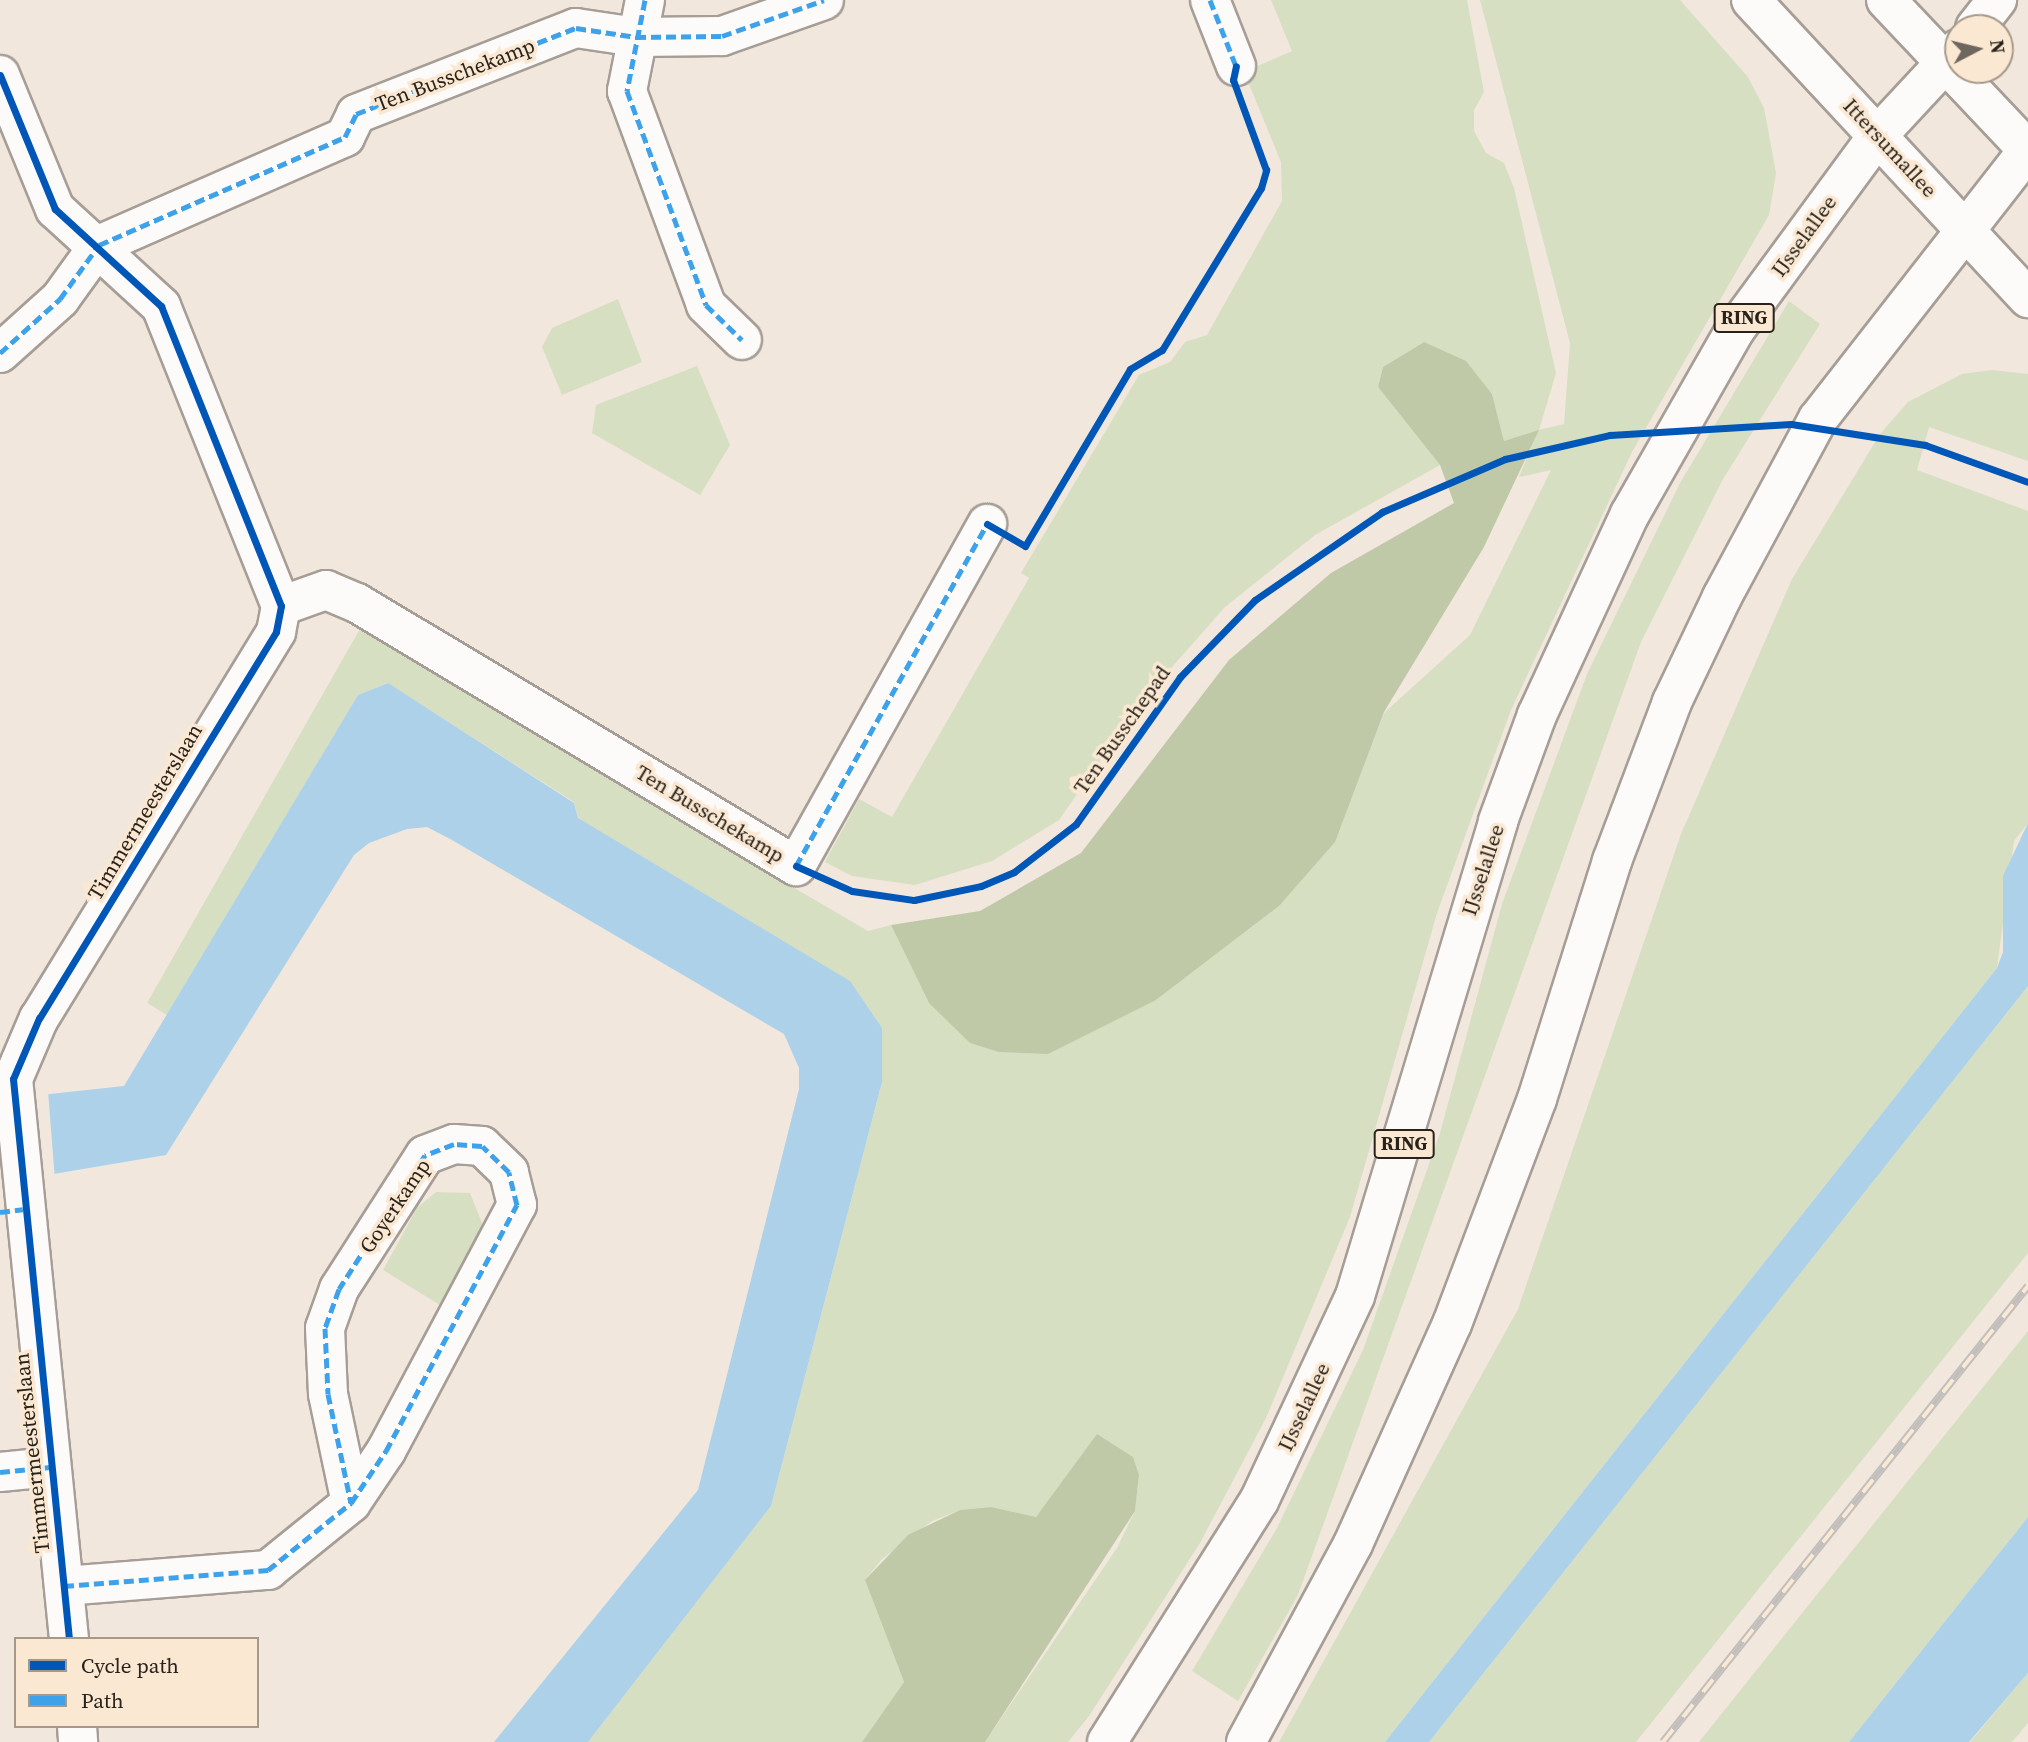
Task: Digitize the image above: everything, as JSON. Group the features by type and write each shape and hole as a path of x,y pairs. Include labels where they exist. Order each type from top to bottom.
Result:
{"street":[{"path":"645,0 627,92 706,304 742,340"},
{"name":"Ten Busschekamp","path":"99,244 345,137 356,114 576,28 636,37 722,36 824,0"},
{"path":"1210,0 1237,66"},
{"name":"Ittersumallee","path":"1751,0 1879,134 2028,298"},
{"path":"1886,0 1944,51"},
{"path":"1986,14 1997,0"},
{"name":"IJsselallee","path":"1107,1742 1259,1501 1355,1296 1498,821 1580,617 1722,351 1879,134 1944,64"},
{"path":"0,75 55,209 99,244 162,306 281,606"},
{"path":"1246,1742 1319,1613 1451,1324 1537,1099 1612,861 1672,702 1716,608 1818,419 1962,226 2028,150 1973,84"},
{"path":"0,354 60,299 99,244"},
{"name":"Ten Busschekamp","path":"281,606 326,590 357,603 796,866 987,524"},
{"name":"Timmermeesterslaan","path":"69,1637 23,1209 13,1079 39,1018 276,632 281,606"},
{"name":"Goyerkamp","path":"64,1586 268,1570 351,1503 386,1451 517,1205 509,1172 482,1146 454,1144 425,1155 339,1289 325,1328 328,1394 351,1503"},
{"path":"0,1472 51,1467"}],"green space":[{"path":"1271,0 1467,0 1484,92 1474,110 1474,131 1486,153 1504,163 1514,188 1556,373 1539,430 1564,424 1570,343 1480,0 1680,0 1748,77 1764,108 1776,173 1769,215 1632,452 1511,710 1437,913 1350,1217 1266,1418 1200,1543 1089,1716 1068,1742 985,1742 1117,1548 1135,1511 1139,1475 1053,1500 1035,1517 991,1507 960,1510 932,1521 882,1559 865,1580 904,1682 862,1742 588,1742 771,1506 882,1082 578,817 574,802 387,683 358,695 167,1015 147,1003 361,627 619,775 624,788 868,931 891,925 929,1003 1156,1000 1279,906 1385,712 1470,635 1551,470 1519,477 1538,431 1504,441 1492,394 1424,342 1383,367 1378,387 1440,465 1315,535 1225,607 1142,701 1059,820 992,861 915,885 852,876 825,862 859,799 892,817 1029,578 1021,573 1139,375 1170,362 1185,342 1207,335 1282,201 1281,162 1244,72 1292,51"},
{"path":"618,299 642,362 562,395 542,347 552,328"},
{"path":"1789,301 1820,324 1723,479 1641,642 1298,1595 1238,1701 1192,1671 1277,1528 1363,1350 1440,1133 1502,904 1587,674 1680,483"},
{"path":"1424,342 1466,361 1492,394 1504,441 1539,430 1484,547 1384,712 1335,842 1279,906 1156,1000 1048,1054 999,1052 970,1043 929,1003 891,925 980,911 1081,853 1229,660 1331,573 1454,503 1440,465 1378,387 1383,367"},
{"path":"697,366 730,445 700,495 592,433 596,405"},
{"path":"1992,370 2028,374 2028,461 1929,427 1917,470 2028,511 2028,823 2014,841 1997,968 1385,1742 1279,1742 1518,1309 1681,834 1792,579 1880,434 1908,402 1962,374"},
{"path":"2028,986 2028,1253 1636,1742 1429,1742"},
{"path":"436,1192 470,1193 486,1233 443,1307 383,1270 417,1208"},
{"path":"2028,1331 2028,1517 1849,1742 1699,1742"},
{"path":"1097,1434 1133,1457 1139,1475 1135,1511 985,1742 862,1742 904,1682 865,1580 908,1535 960,1510 991,1507 1036,1517"},
{"path":"2028,1673 2028,1723 2012,1742 1970,1742"}],"water":[{"path":"388,683 574,803 578,818 850,981 882,1028 882,1082 771,1506 588,1742 494,1742 698,1490 799,1089 799,1068 784,1034 452,840 427,827 407,829 369,843 354,855 166,1155 0,1183 41,1095 124,1086 358,695"},
{"path":"2028,823 2028,986 1429,1742 1385,1742 1997,968 2003,952 2003,876"},
{"path":"2028,1517 2028,1673 1969,1742 1849,1742"}],"pier":[{"path":"48,1091 55,1180 0,1186 0,1096"}],"railway":[{"path":"1663,1742 2028,1286"}],"marked path":[{"path":"645,0 627,91 706,305 742,340"},
{"path":"0,353 60,299 99,245 345,137 356,114 576,28 636,37 722,36 824,0"},
{"path":"1210,0 1236,66"},
{"path":"796,866 987,524"},
{"path":"64,1586 268,1570 351,1503 386,1451 517,1205 509,1172 482,1146 454,1144 425,1155 339,1289 325,1328 328,1394 351,1503"},
{"path":"0,1212 23,1209"},
{"path":"0,1472 51,1467"}],"cycle path":[{"path":"987,524 1025,546 1130,369 1162,350 1261,188 1266,170 1233,80 1236,66"},
{"path":"0,75 55,209 161,306 281,606 276,632 39,1018 13,1079 69,1637"},
{"name":"Ten Busschepad","path":"796,866 852,891 914,900 981,886 1014,872 1076,824 1180,677 1255,600 1382,512 1505,459 1610,435 1791,424 1925,445 2028,482"}]}
